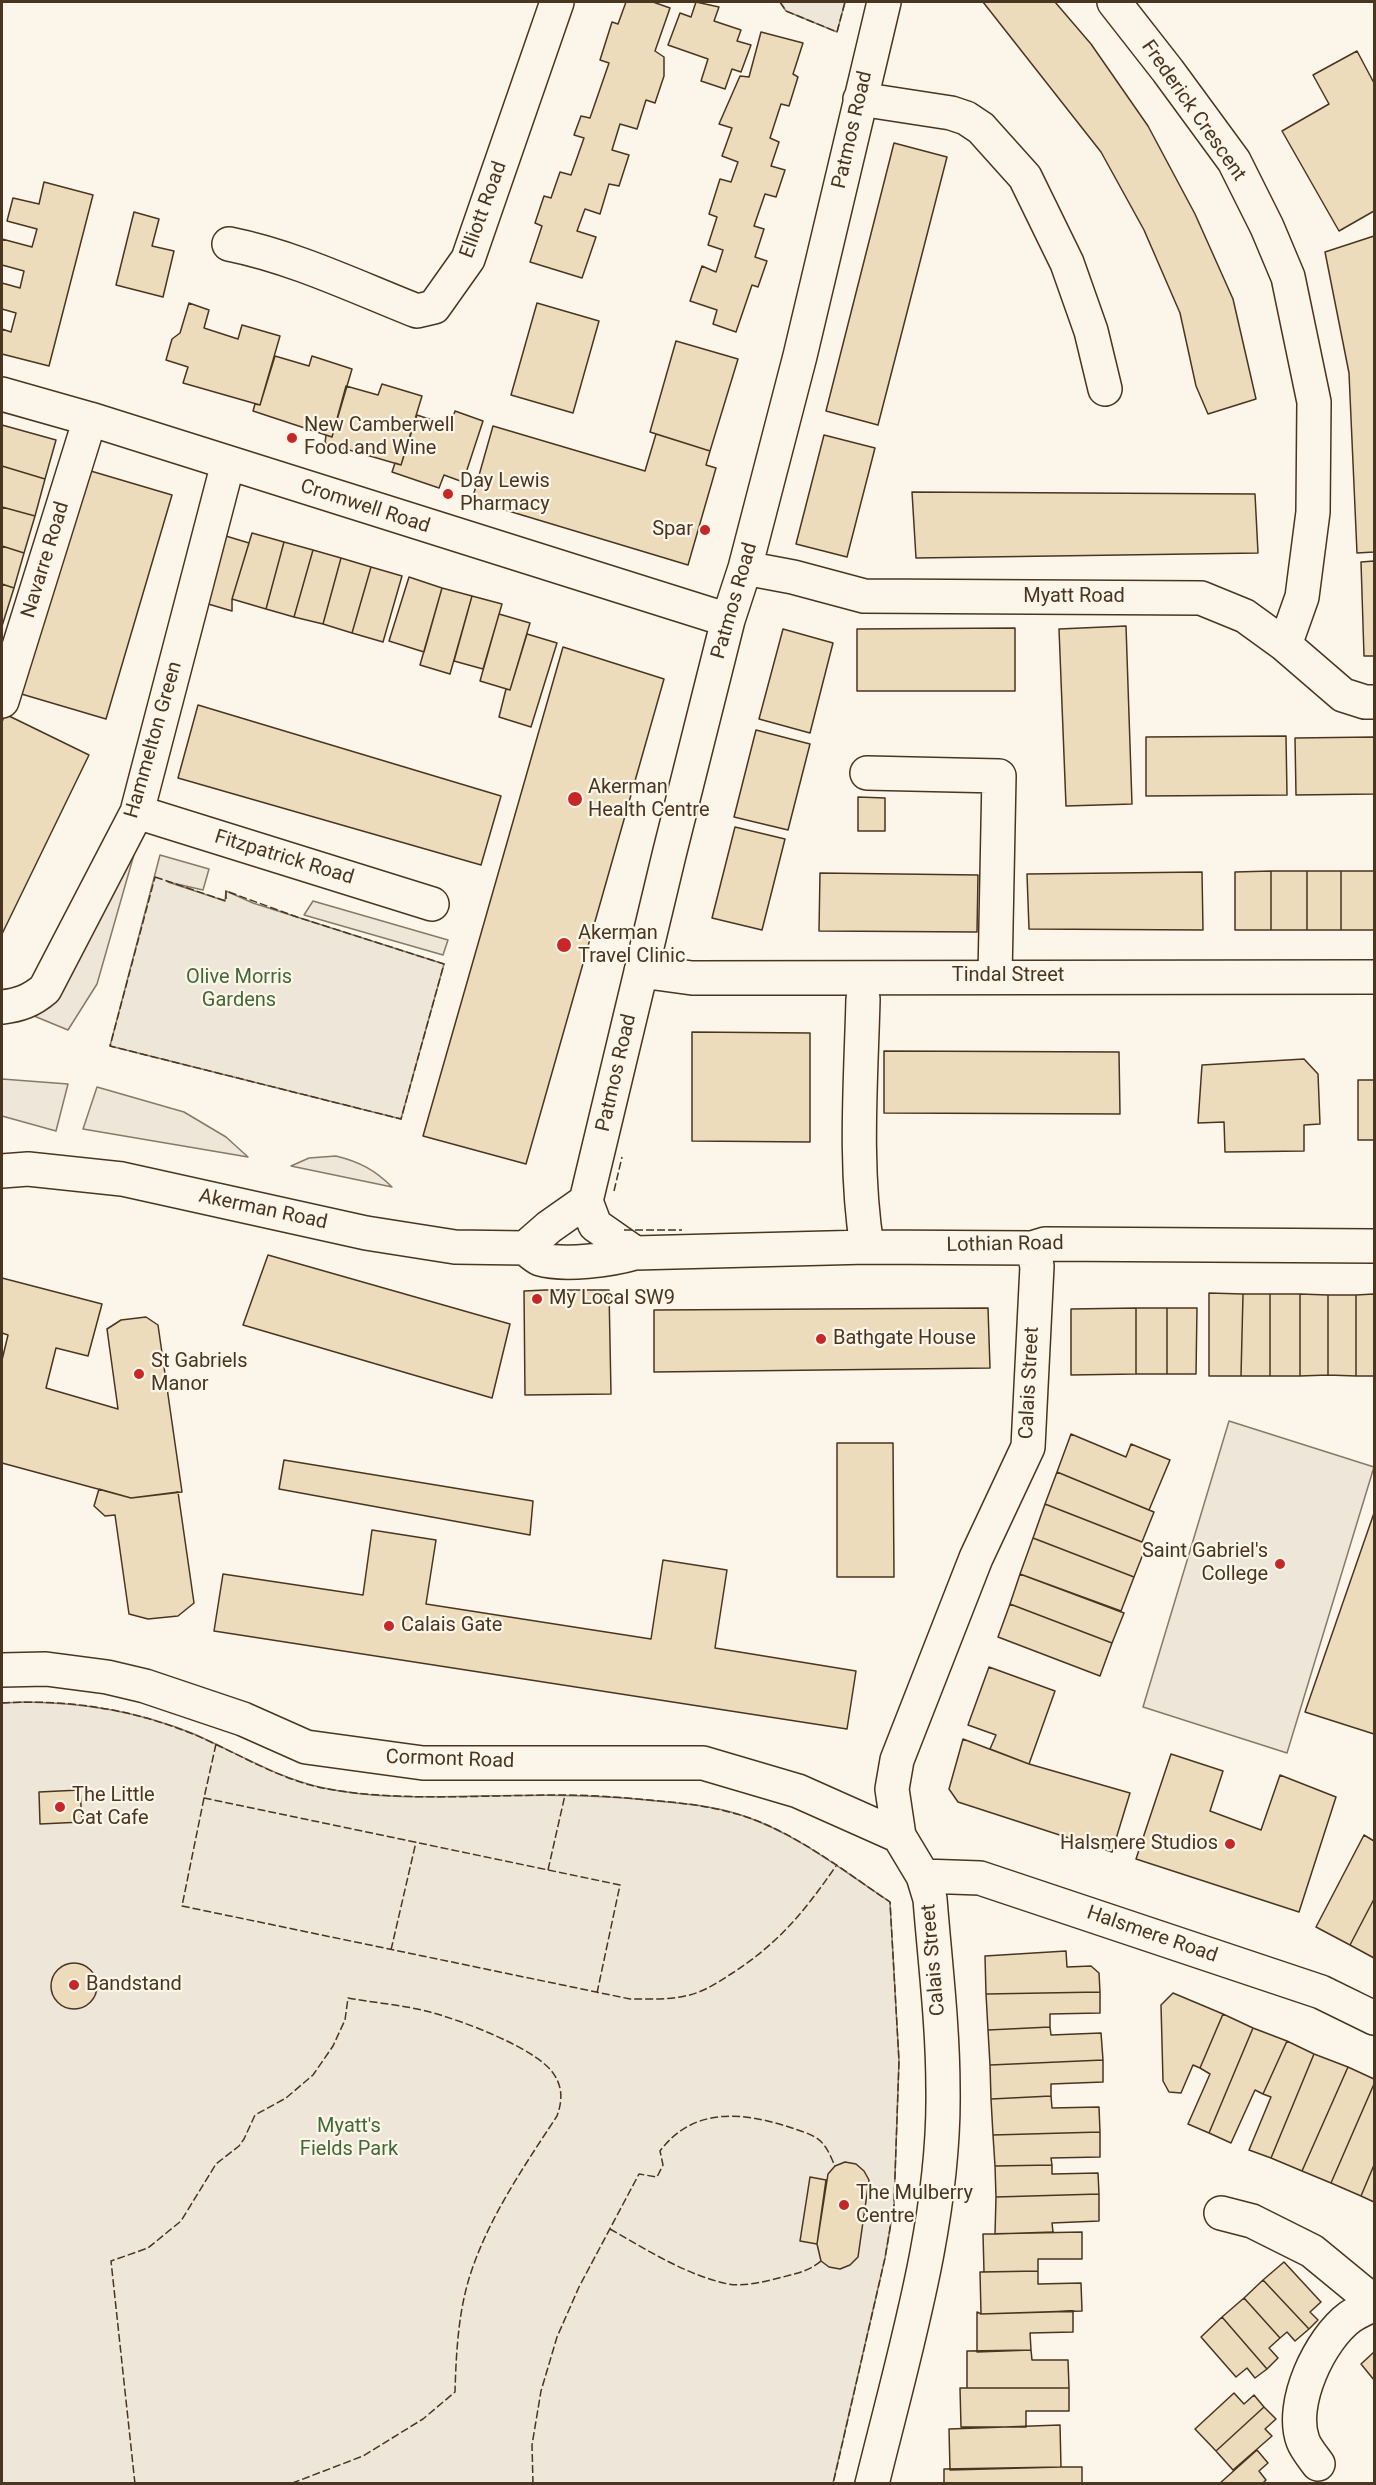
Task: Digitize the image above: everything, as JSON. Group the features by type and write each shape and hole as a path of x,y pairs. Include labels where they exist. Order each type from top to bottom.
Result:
{"street":[{"name":"Elliott Road","path":"229,244 282,258 417,311 434,307 468,259 557,2"},
{"name":"Patmos Road","path":"586,1201 728,620 745,568 800,356 884,2"},
{"name":"Frederick Crescent","path":"1114,2 1168,70 1234,161 1268,228 1288,277 1314,402 1311,523 1302,597 1285,645"},
{"path":"860,99 951,113 966,118 981,128 1025,177 1067,264 1091,331 1105,389"},
{"name":"Cromwell Road","path":"2,394 90,419 728,620"},
{"name":"Navarre Road","path":"2,701 90,419"},
{"name":"Hammelton Green","path":"2,1007 22,1004 35,998 45,989 137,812 228,463"},
{"name":"Myatt Road","path":"745,568 793,577 864,596 1201,598 1245,616 1285,645 1343,695 1365,702 1374,702"},
{"path":"867,773 999,776 995,976"},
{"name":"Fitzpatrick Road","path":"137,812 432,904"},
{"name":"Tindal Street","path":"641,971 692,978 1374,977"},
{"path":"863,999 860,1147 862,1208 867,1246"},
{"name":"Akerman Road","path":"2,1171 28,1169 122,1179 366,1233 447,1246 525,1248"},
{"path":"525,1248 549,1227 586,1201 595,1226 635,1253"},
{"name":"Lothian Road","path":"525,1248 539,1258 570,1261 615,1259 635,1253 867,1246 1032,1248 1045,1244 1374,1246"},
{"name":"Calais Street","path":"872,2484 927,2254 941,2138 944,2091 930,1899 923,1876 899,1836 892,1789 897,1760 976,1558 1028,1448 1037,1266 1032,1248"},
{"name":"Cormont Road","path":"2,1670 46,1669 108,1677 145,1686 232,1716 306,1747 423,1763 703,1763 798,1791 899,1836"},
{"name":"Halsmere Road","path":"923,1876 980,1878 1321,1992 1374,2018"},
{"path":"1221,2213 1252,2221 1312,2251 1374,2303 1349,2318 1329,2341 1306,2378 1300,2409 1302,2440 1318,2464"}],"green space":[{"path":"780,2 845,2 837,32 786,11"},
{"path":"135,851 97,984 68,1030 34,1016 57,998"},
{"name":"Olive Morris Gardens","path":"160,855 209,869 203,890 168,882 225,901 226,891 253,903 444,964 401,1119 110,1046"},
{"path":"313,901 448,940 443,955 304,915"},
{"path":"2,1079 68,1084 56,1131 2,1116"},
{"path":"97,1087 184,1112 226,1137 248,1157 83,1129"},
{"path":"336,1156 367,1167 392,1187 291,1166 309,1158"},
{"name":"Saint Gabriel's College","path":"1229,1421 1374,1467 1287,1753 1143,1707"},
{"name":"Myatt's Fields Park","path":"2,1703 90,1706 152,1719 194,1734 290,1778 343,1792 439,1797 542,1795 605,1797 683,1803 718,1809 761,1823 800,1842 890,1902 899,2061 894,2205 885,2258 833,2483 2,2483"}],"building":[{"path":"626,2 653,2 670,8 655,51 664,57 664,76 655,103 646,100 637,129 620,124 612,150 629,155 619,186 609,184 600,214 585,209 577,231 596,237 582,278 530,262 542,226 535,223 544,196 551,198 560,172 571,175 584,138 574,135 581,116 590,118 609,63 600,60 612,22 618,24"},
{"path":"696,2 719,7 714,21 741,30 737,41 751,45 741,72 732,69 725,89 701,81 708,59 668,45 680,13 691,17"},
{"path":"983,2 1055,2 1091,44 1148,126 1195,214 1233,299 1256,399 1208,414 1196,386 1180,313 1144,230 1101,152"},
{"path":"761,32 803,43 793,74 798,77 789,106 781,104 770,138 779,142 771,166 785,170 776,197 765,194 754,226 764,229 755,257 767,261 758,287 752,285 736,332 713,324 717,310 690,301 702,266 716,272 723,250 708,245 717,217 709,214 720,179 731,182 738,162 722,156 732,128 719,124 740,76 749,77"},
{"path":"1357,51 1374,83 1374,211 1339,231 1282,131 1329,104 1313,75"},
{"path":"894,143 947,157 878,425 826,411"},
{"path":"44,182 93,195 49,366 2,354 2,329 11,332 16,313 2,309 2,283 20,288 24,271 2,265 2,239 32,247 37,229 7,221 13,198 39,204"},
{"path":"134,212 159,219 152,246 174,251 163,297 116,285"},
{"path":"1374,236 1374,552 1357,553 1349,373 1325,252"},
{"path":"189,303 209,310 204,328 238,339 242,325 280,336 260,405 183,383 188,367 166,360 172,339 180,333"},
{"path":"537,303 599,321 573,413 511,395"},
{"path":"676,341 738,359 710,451 650,432"},
{"path":"275,356 309,366 312,356 352,369 332,437 253,411 255,404 260,405"},
{"path":"382,384 422,396 401,465 325,443 326,435 332,437 346,386 378,395"},
{"path":"455,411 483,421 463,482 444,475 439,488 392,472 395,463 401,465 417,415 450,426"},
{"path":"2,425 56,440 45,479 2,466"},
{"path":"493,426 645,471 656,434 710,451 706,465 716,468 688,565 472,500"},
{"path":"824,435 875,448 847,557 796,544"},
{"path":"2,466 45,479 35,516 2,507"},
{"path":"84,469 172,495 106,719 18,693"},
{"path":"912,492 1255,494 1258,553 916,558"},
{"path":"2,507 35,516 24,553 2,546"},
{"path":"216,533 249,543 232,599 232,611 198,601"},
{"path":"252,533 284,542 266,609 232,599"},
{"path":"284,542 313,550 294,617 266,609"},
{"path":"2,546 24,553 14,588 2,584"},
{"path":"313,550 341,558 323,624 294,617"},
{"path":"341,558 371,567 352,633 323,624"},
{"path":"1374,561 1374,656 1364,656 1361,562"},
{"path":"371,567 402,576 383,642 352,633"},
{"path":"409,577 442,588 424,652 389,641"},
{"path":"2,584 14,588 2,626"},
{"path":"442,588 472,596 450,674 420,665"},
{"path":"472,596 502,604 483,669 454,661"},
{"path":"499,614 530,623 510,690 480,681"},
{"path":"1126,626 1132,804 1066,806 1059,629"},
{"path":"1015,628 1015,691 857,691 857,629"},
{"path":"783,629 833,643 810,733 759,719"},
{"path":"527,634 557,643 531,727 499,717 506,689 510,690"},
{"name":"Akerman Health Centre","path":"563,647 664,679 526,1164 423,1136"},
{"path":"198,705 501,796 481,865 178,778"},
{"path":"5,714 89,755 2,934 2,722"},
{"path":"756,730 810,744 788,830 734,817"},
{"path":"1286,736 1287,795 1146,796 1146,737"},
{"path":"1374,737 1374,794 1296,795 1295,738"},
{"path":"858,797 885,798 885,831 858,831"},
{"path":"735,827 785,839 762,930 712,918"},
{"path":"1271,871 1271,930 1235,930 1235,872"},
{"path":"1271,871 1307,871 1307,930 1271,930"},
{"path":"1307,871 1341,871 1341,930 1307,930"},
{"path":"1341,871 1374,871 1374,930 1341,930"},
{"path":"1202,872 1203,930 1029,929 1027,874"},
{"path":"820,873 978,875 977,932 819,931"},
{"path":"692,1032 810,1033 810,1142 692,1141"},
{"path":"884,1051 1119,1052 1120,1114 884,1113"},
{"path":"1304,1059 1318,1074 1320,1124 1304,1125 1304,1151 1225,1152 1224,1122 1198,1123 1202,1065"},
{"path":"1358,1080 1374,1080 1374,1140 1358,1140"},
{"path":"268,1255 510,1324 492,1398 243,1325"},
{"name":"St Gabriels Manor","path":"2,1278 102,1304 88,1356 56,1348 46,1388 118,1409 107,1329 121,1320 146,1317 158,1325 182,1492 131,1498 2,1463 2,1360 8,1335 2,1333"},
{"path":"609,1290 611,1394 525,1395 524,1291"},
{"path":"1209,1293 1243,1294 1241,1376 1209,1376"},
{"path":"1243,1294 1270,1294 1270,1376 1241,1376"},
{"path":"1270,1294 1300,1294 1300,1376 1270,1376"},
{"path":"1300,1294 1328,1295 1328,1375 1300,1376"},
{"path":"1374,1294 1374,1376 1356,1376 1356,1295"},
{"path":"1328,1295 1356,1295 1356,1376 1328,1375"},
{"name":"Bathgate House","path":"988,1308 990,1368 654,1372 654,1310"},
{"path":"1136,1308 1136,1374 1071,1375 1071,1309"},
{"path":"1136,1308 1167,1308 1167,1374 1136,1374"},
{"path":"1167,1308 1197,1308 1196,1374 1167,1374"},
{"path":"1071,1434 1126,1457 1131,1444 1170,1460 1149,1510 1057,1472"},
{"path":"837,1443 893,1443 894,1577 837,1577"},
{"path":"284,1460 533,1501 530,1535 279,1489"},
{"path":"1057,1472 1154,1512 1142,1542 1045,1504"},
{"path":"99,1489 131,1498 178,1492 194,1603 178,1616 148,1619 129,1614 115,1515 105,1516 94,1506"},
{"path":"1045,1504 1147,1544 1134,1577 1033,1538"},
{"path":"1374,1513 1374,1734 1305,1712"},
{"name":"Calais Gate","path":"372,1530 436,1540 426,1604 651,1639 663,1560 727,1570 715,1648 856,1671 847,1729 214,1631 223,1574 363,1595"},
{"path":"1033,1538 1134,1577 1121,1611 1020,1574"},
{"path":"1020,1574 1124,1613 1112,1643 1010,1604"},
{"path":"1010,1604 1112,1643 1100,1676 998,1637"},
{"path":"989,1667 1055,1691 1029,1764 990,1749 996,1735 968,1725"},
{"path":"963,1739 1029,1764 1130,1793 1112,1852 958,1802 949,1789"},
{"name":"Halsmere Studios","path":"1171,1754 1223,1771 1210,1811 1261,1830 1280,1775 1336,1797 1299,1912 1136,1859"},
{"name":"The Little Cat Cafe","path":"80,1790 82,1822 40,1824 39,1792"},
{"path":"1364,1835 1374,1841 1374,1899 1350,1945 1316,1927"},
{"path":"1374,1899 1374,1958 1350,1945"},
{"path":"1066,1951 1067,1967 1091,1966 1099,1973 1100,1992 986,1994 985,1956"},
{"name":"Bandstand","path":"74,1963 90,1970 97,1986 90,2002 74,2009 58,2002 51,1986 58,1970"},
{"path":"1100,1992 1100,2013 1050,2014 1050,2027 988,2030 986,1994"},
{"path":"1173,1993 1223,2014 1200,2068 1193,2065 1181,2093 1169,2092 1163,2081 1161,2005"},
{"path":"1223,2014 1253,2028 1209,2133 1188,2124 1210,2074 1200,2068"},
{"path":"1050,2027 1051,2035 1101,2033 1103,2060 990,2065 988,2030"},
{"path":"1253,2028 1287,2041 1263,2094 1255,2090 1231,2143 1209,2133"},
{"path":"1287,2041 1314,2054 1271,2158 1249,2150 1271,2097 1263,2094"},
{"path":"1314,2054 1348,2067 1302,2171 1271,2158"},
{"path":"1103,2060 1103,2082 1051,2084 1051,2096 991,2099 990,2065"},
{"path":"1348,2067 1374,2079 1374,2084 1331,2183 1302,2171"},
{"path":"1374,2084 1374,2165 1361,2196 1331,2183"},
{"path":"1051,2096 1052,2108 1099,2107 1100,2132 993,2135 991,2099"},
{"path":"1100,2132 1100,2157 1051,2158 1052,2165 995,2166 993,2135"},
{"name":"The Mulberry Centre","path":"845,2162 856,2164 869,2180 858,2257 850,2265 840,2269 829,2267 821,2261 817,2244 828,2174 835,2166"},
{"path":"1052,2165 1052,2174 1098,2173 1099,2194 996,2197 995,2166"},
{"path":"1374,2165 1374,2202 1361,2196"},
{"path":"810,2177 826,2180 817,2244 800,2241"},
{"path":"1099,2194 1099,2221 1052,2223 1053,2232 995,2234 996,2197"},
{"path":"1082,2232 1082,2259 1038,2259 1038,2271 984,2272 983,2234"},
{"path":"1284,2262 1321,2302 1310,2312 1318,2320 1309,2329 1263,2280"},
{"path":"1038,2271 1038,2284 1081,2283 1082,2311 981,2314 980,2272"},
{"path":"1263,2280 1309,2329 1295,2341 1287,2332 1280,2338 1244,2298"},
{"path":"1244,2298 1280,2338 1269,2348 1278,2358 1267,2369 1222,2317"},
{"path":"1073,2311 1073,2332 1030,2333 1031,2350 977,2352 977,2312 981,2314"},
{"path":"1222,2317 1267,2369 1255,2378 1247,2368 1236,2377 1201,2337"},
{"path":"1031,2350 1032,2360 1068,2360 1069,2388 967,2388 967,2351"},
{"path":"1374,2352 1374,2380 1361,2364"},
{"path":"960,2388 1069,2388 1069,2411 1026,2411 1026,2427 961,2427"},
{"path":"1234,2393 1244,2404 1254,2395 1264,2407 1216,2451 1195,2429"},
{"path":"1264,2407 1276,2419 1265,2429 1272,2436 1233,2470 1216,2451"},
{"path":"1060,2425 1061,2467 950,2470 949,2429"},
{"path":"1257,2450 1268,2463 1259,2471 1266,2480 1262,2484 1219,2484"},
{"path":"1082,2467 1082,2484 944,2484 944,2469"}],"fence":[{"path":"780,2 786,11 837,32 845,2"},
{"path":"155,877 226,901 226,891 297,917 444,964 401,1119 110,1046 155,877"},
{"path":"614,1191 622,1157"},
{"path":"624,1230 682,1230"},
{"path":"2,1703 75,1704 146,1718 193,1734 292,1779 327,1789 414,1797 594,1796 716,1809 755,1820 791,1837 825,1857 890,1902 899,2061 894,2205 885,2258 833,2484"},
{"path":"216,1744 204,1798 620,1885 597,1993"},
{"path":"548,1870 565,1795"},
{"path":"204,1798 182,1906 630,1999 664,1999 691,1995 731,1974 763,1951 789,1926 836,1866"},
{"path":"391,1950 416,1842"},
{"path":"135,2484 111,2261 148,2248 181,2221 216,2164 239,2146 244,2139 255,2115 286,2098 313,2075 333,2046 345,2020 348,1998 430,2012 479,2029 517,2046 547,2066 555,2076 561,2096 560,2106 557,2116 495,2216 476,2259 462,2309 455,2392 423,2419 363,2456 290,2484"},
{"path":"533,2484 532,2445 541,2391 557,2337 579,2287 639,2174 657,2177 663,2165 660,2151 673,2136 688,2126 704,2120 738,2116 756,2119 814,2136 826,2147 835,2166"},
{"path":"610,2229 697,2275 728,2284 763,2282 798,2273 821,2261"}],"place":[{"name":"New Camberwell Food and Wine","path":"292,438"},
{"name":"Day Lewis Pharmacy","path":"448,494"},
{"name":"Spar","path":"705,530"},
{"name":"Akerman Health Centre","path":"575,799"},
{"name":"Akerman Travel Clinic","path":"564,945"},
{"name":"My Local SW9","path":"537,1299"},
{"name":"Bathgate House","path":"821,1339"},
{"name":"St Gabriels Manor","path":"139,1374"},
{"name":"Saint Gabriel's College","path":"1280,1564"},
{"name":"Calais Gate","path":"389,1626"},
{"name":"The Little Cat Cafe","path":"60,1807"},
{"name":"Halsmere Studios","path":"1230,1844"},
{"name":"Bandstand","path":"74,1985"},
{"name":"The Mulberry Centre","path":"844,2205"}]}
